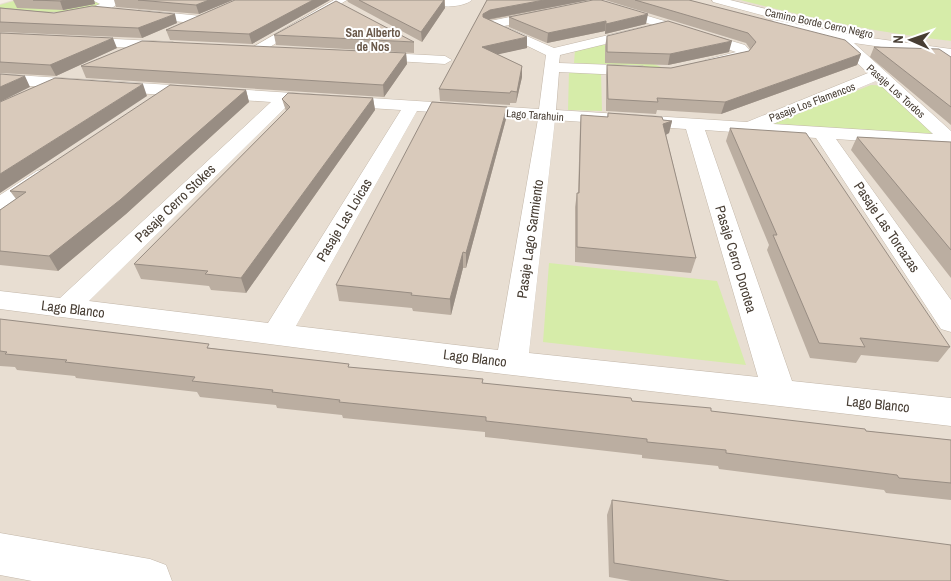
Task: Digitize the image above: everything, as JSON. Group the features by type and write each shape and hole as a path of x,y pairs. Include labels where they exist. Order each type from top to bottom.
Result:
{"street":[{"path":"0,5 17,0"},
{"path":"435,1 467,0"},
{"path":"285,52 250,50 339,2 353,12"},
{"path":"598,3 740,48 744,52 740,56 695,66"},
{"name":"Camino Borde Cerro Negro","path":"712,3 776,24 846,38 950,48"},
{"name":"Camino Borde Cerro Negro","path":"712,3 950,48"},
{"path":"0,12 71,17 97,5 120,12 206,18 120,56"},
{"path":"553,12 490,24 552,60 660,72"},
{"path":"552,60 666,25"},
{"path":"0,36 186,46"},
{"name":"Pasaje Los Tordos","path":"846,38 848,47 951,141"},
{"path":"355,56 445,60 420,47"},
{"name":"Pasaje Lago Sarmiento","path":"512,363 547,116 552,60"},
{"path":"24,99 56,82 86,71"},
{"name":"Pasaje Los Flamencos","path":"746,128 878,76"},
{"name":"Lago Tarahuin","path":"0,79 951,141"},
{"path":"144,107 170,90"},
{"name":"Pasaje Cerro Stokes","path":"66,308 285,98"},
{"name":"Pasaje Las Loicas","path":"276,334 412,106"},
{"name":"Pasaje Cerro Dorotea","path":"694,125 779,393"},
{"name":"Pasaje Las Torcazas","path":"822,133 951,322"},
{"path":"0,205 56,167"},
{"name":"Lago Blanco","path":"0,300 512,363 951,412"},
{"path":"0,554 51,573 150,581"}],"shaded area":[{"path":"13,0 740,0 951,41 951,581 0,581 0,4"}],"green space":[{"path":"17,0 113,2 71,17 0,12 0,5"},
{"path":"740,0 951,0 951,41 897,34 845,24"},
{"path":"602,44 664,68 574,63 575,50"},
{"path":"569,71 601,73 602,111 568,110"},
{"path":"871,85 888,86 939,136 770,125"},
{"path":"549,263 717,281 746,365 543,342"}],"building":[{"path":"33,0 66,0 60,1"},
{"path":"138,0 209,0 196,5"},
{"path":"235,0 313,0 249,34 166,30"},
{"path":"359,0 444,0 421,32"},
{"path":"487,0 544,0 490,10 483,14 483,17 527,37 482,47 522,66 517,92 439,89"},
{"path":"601,0 648,14 606,24 606,21 548,33 509,17"},
{"path":"635,0 689,0 845,40 861,54 725,102 657,98 658,102 608,99 607,65 671,68 749,51 756,42 748,33"},
{"path":"336,1 414,42 274,35"},
{"path":"92,6 175,14 138,28 0,22 0,8 54,13"},
{"path":"668,21 732,41 670,54 607,52 607,36"},
{"path":"0,33 113,38 50,65 0,62"},
{"path":"142,41 406,53 383,85 81,66"},
{"path":"874,47 939,49 951,57 951,107"},
{"path":"0,74 25,76 0,87"},
{"path":"55,78 143,84 0,174 0,102"},
{"path":"170,85 246,90 120,200 49,256 0,251 0,210 26,192 10,191"},
{"path":"288,93 373,98 241,278 205,274 208,271 134,264 290,107 282,99"},
{"path":"432,102 507,107 466,253 463,252 450,299 336,285"},
{"path":"608,113 662,117 663,120 672,121 663,124 696,258 577,247 577,193 579,193 581,115 608,117"},
{"path":"730,128 806,133 950,347 860,338 865,347 819,343 773,235 777,235"},
{"path":"857,137 951,142 951,250"},
{"path":"0,319 209,344 207,348 349,364 348,367 483,379 482,383 631,398 632,401 711,408 711,411 951,440 951,483 899,478 897,475 726,453 726,450 647,442 647,439 486,421 486,417 339,402 340,400 272,392 273,390 192,381 195,377 5,354 7,352 0,351"},
{"path":"612,500 951,545 951,581 730,581 614,563"}],"district":[{"name":"San Alberto de Nos","path":"373,40"}]}
